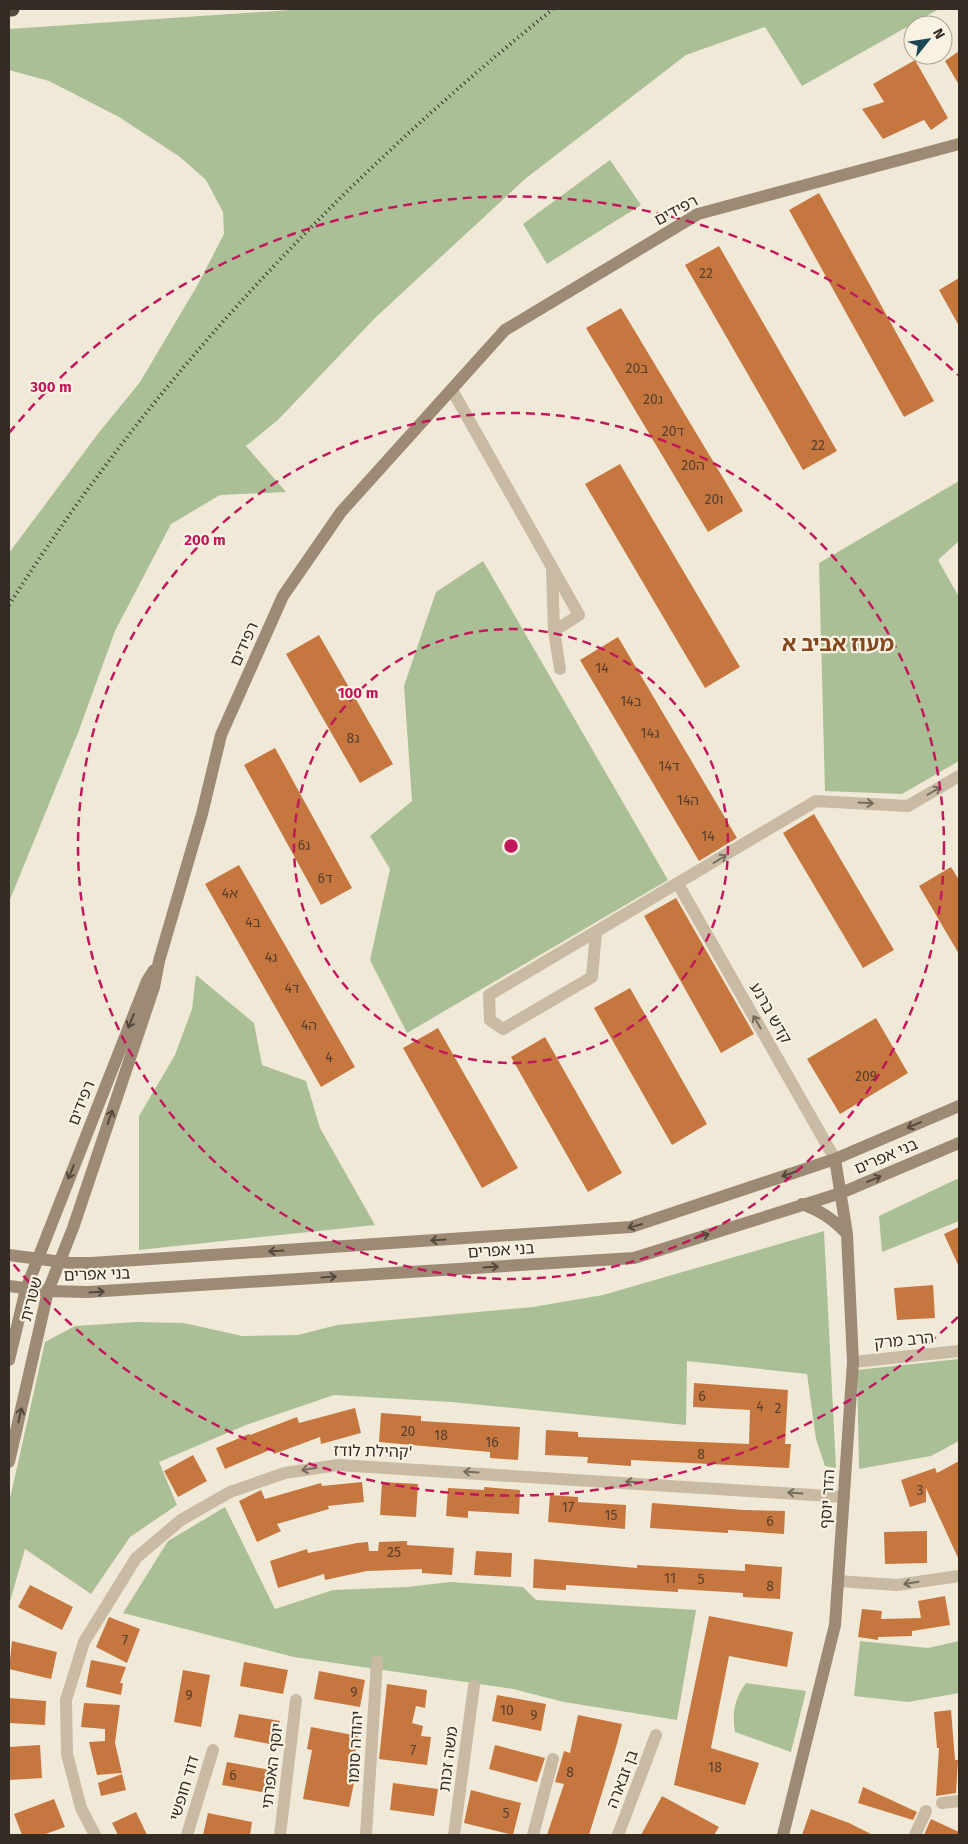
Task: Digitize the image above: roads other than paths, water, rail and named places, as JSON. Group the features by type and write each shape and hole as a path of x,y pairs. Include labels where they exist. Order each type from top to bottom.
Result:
{"street":[{"name":"רפידים","path":"59,1262 154,986 159,961 202,814 221,735 283,596 341,512 505,330 698,214 959,144"},
{"path":"452,390 579,615 554,630"},
{"path":"552,569 554,630 560,669"},
{"path":"596,932 592,978 503,1029 490,1020 489,995 816,800 908,806 959,776"},
{"name":"קדש ברנע","path":"678,884 835,1159"},
{"name":"רפידים","path":"38,1259 144,990 159,961"},
{"name":"בני אפרים","path":"9,1255 59,1262 91,1262 631,1228 835,1159 959,1106"},
{"name":"בני אפרים","path":"9,1286 48,1291 88,1292 634,1258 841,1193 959,1143"},
{"name":"הדר יוסף","path":"783,1835 835,1625 853,1362 847,1234 835,1159"},
{"path":"802,1204 827,1215 847,1234"},
{"name":"שטרית","path":"9,1360 26,1289 38,1259"},
{"name":"שטרית","path":"9,1462 48,1291 59,1262"},
{"name":"הרב מרק","path":"853,1362 959,1351"},
{"name":"קהילת לודז'","path":"95,1835 81,1808 67,1754 66,1700 84,1642 136,1558 181,1520 230,1492 285,1473 338,1464 844,1497"},
{"path":"838,1581 897,1586 959,1576"},
{"name":"יהודה סומו","path":"366,1835 377,1661"},
{"name":"משה זכות","path":"454,1835 474,1686"},
{"name":"יוסף האפרתי","path":"280,1835 296,1700"},
{"name":"בן זבארה","path":"618,1835 656,1735"},
{"name":"דוד חופשי","path":"187,1835 213,1750"},
{"path":"533,1835 553,1759"},
{"path":"942,1803 959,1801"},
{"path":"915,1835 926,1812"}],"railway":[{"path":"9,605 65,521 126,439 189,360 257,284 327,211 400,141 475,74 553,9"}],"district":[{"name":"מעוז אביב א","path":"838,644"}]}
